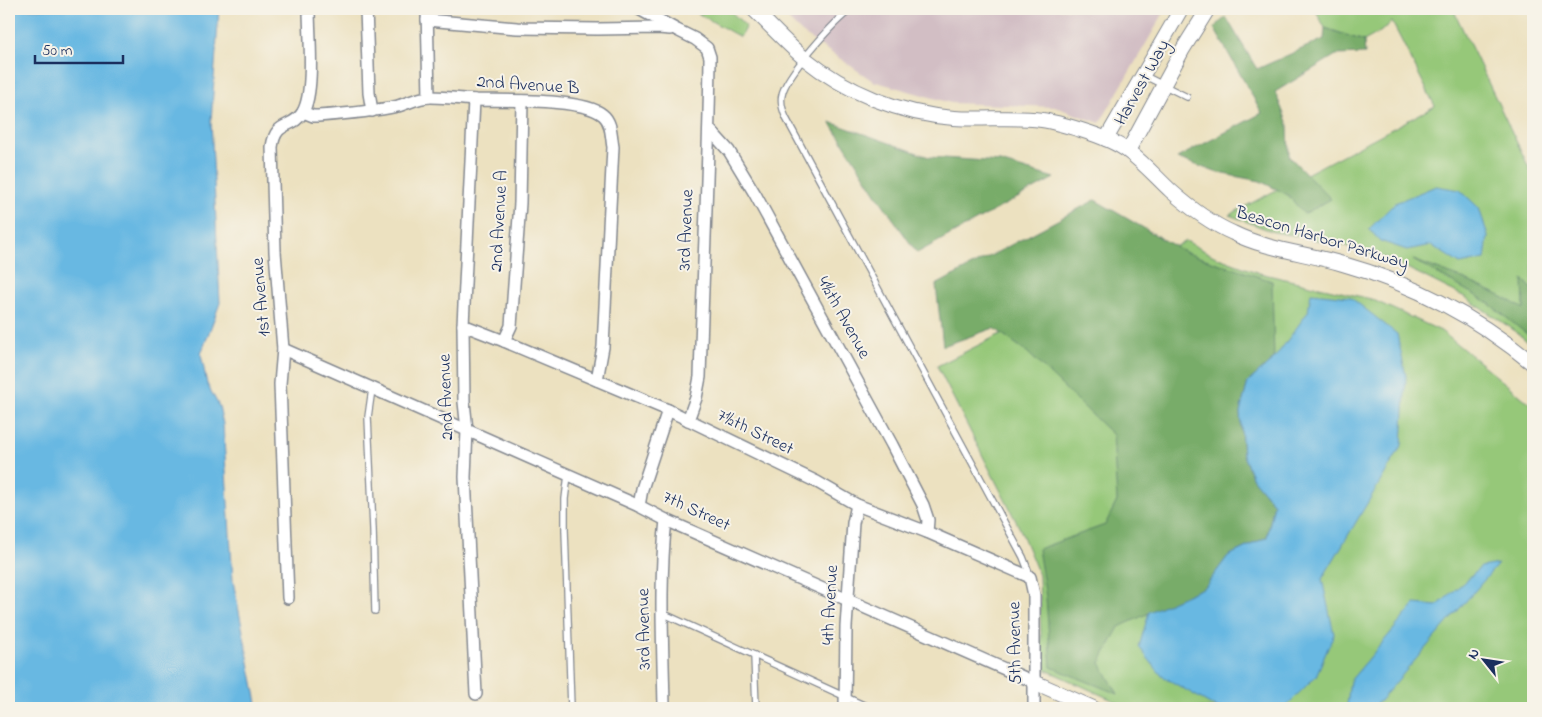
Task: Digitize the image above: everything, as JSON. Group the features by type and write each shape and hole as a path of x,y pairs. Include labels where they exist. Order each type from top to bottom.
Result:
{"street":[{"path":"303,112 308,99 310,73 309,9"},
{"path":"366,9 369,93 372,111"},
{"path":"639,9 677,30"},
{"name":"Beacon Harbor Parkway","path":"753,9 805,58 842,84 863,94 904,109 935,116 1041,120 1082,130 1106,139 1128,151 1189,206 1234,234 1271,247 1351,266 1410,287 1483,326 1533,364"},
{"name":"Harvest Way","path":"1106,139 1182,9"},
{"name":"Harvest Way","path":"1128,151 1183,49 1208,9"},
{"path":"429,97 427,14 517,28 658,28 677,30"},
{"name":"3rd Avenue","path":"677,30 702,43 707,48 710,57 710,130 700,377 696,398 688,420"},
{"name":"2nd Avenue B","path":"303,112 318,116 372,111 399,106 429,97 548,102 584,106 602,114 610,126 612,147 603,347 596,380"},
{"name":"2nd Avenue","path":"474,100 463,325 464,402 467,430 465,477 476,694"},
{"name":"2nd Avenue A","path":"504,341 511,326 512,317 520,203 522,101"},
{"name":"1st Avenue","path":"288,598 280,384 283,349 275,252 272,147 276,132 282,126 297,119 303,112"},
{"name":"4½th Avenue","path":"710,130 729,151 755,194 892,444 923,505 928,520 927,532"},
{"name":"7½th Street","path":"463,325 668,410 817,482 857,505 927,532 1030,577"},
{"name":"7th Street","path":"283,349 1093,708"},
{"path":"639,506 642,489 668,410"},
{"name":"4th Avenue","path":"845,702 848,600 853,523 857,505"},
{"name":"3rd Avenue","path":"664,708 662,613 663,547 666,520"},
{"name":"5th Avenue","path":"1030,577 1034,595 1034,708"}],"lane":[{"path":"852,9 841,16 787,82 781,97 786,118 1023,557 1030,577"},
{"path":"1143,75 1187,97"},
{"path":"372,389 368,417 373,528 374,611"},
{"path":"568,475 565,498 565,530 571,708"},
{"path":"662,613 754,656 845,702 870,708"},
{"path":"754,656 756,708"}],"shaded area":[{"path":"777,9 1166,9 1100,123 1055,107 951,103 873,81 802,33"}],"green space":[{"path":"690,9 728,9 746,26 740,37"},
{"path":"1315,9 1453,9 1533,176 1533,346 1511,328 1463,296 1391,260 1339,244 1274,232 1229,215 1435,106 1392,22 1380,32 1364,41 1325,28"},
{"path":"1226,17 1257,69 1324,39 1325,28 1364,41 1365,54 1336,55 1275,92 1288,124 1289,156 1331,199 1304,214 1288,195 1260,181 1218,173 1177,158 1262,113 1214,28"},
{"path":"830,122 929,157 1000,162 1054,178 917,253 878,197"},
{"path":"1095,200 1187,253 1272,281 1274,359 1248,382 1240,412 1243,455 1253,479 1274,504 1267,537 1228,556 1205,587 1119,627 1100,663 1118,694 1051,667 1046,597 1038,549 1105,525 1117,501 1113,435 1027,352 994,328 943,346 936,285"},
{"path":"1186,241 1216,257 1259,273 1371,299 1441,331 1533,406 1533,708 1130,708 1042,668 1039,575 1020,529 937,366"},
{"path":"1413,260 1484,288 1524,309 1523,279 1533,290 1533,339 1487,302"}],"water":[{"path":"9,9 219,9 211,121 220,303 201,354 207,384 219,406 223,424 233,581 258,708 9,708"},
{"path":"1436,186 1460,190 1479,208 1488,236 1485,259 1460,264 1431,245 1407,250 1380,241 1369,229 1395,203"},
{"path":"1311,293 1350,297 1397,334 1406,376 1402,445 1322,579 1334,634 1316,676 1284,708 1217,708 1162,676 1139,647 1149,612 1205,587 1228,556 1267,537 1274,504 1253,479 1243,455 1240,412 1248,382 1274,359 1308,312"},
{"path":"1498,564 1379,702 1363,708 1347,705 1350,681 1415,604 1437,606 1481,567"}]}
